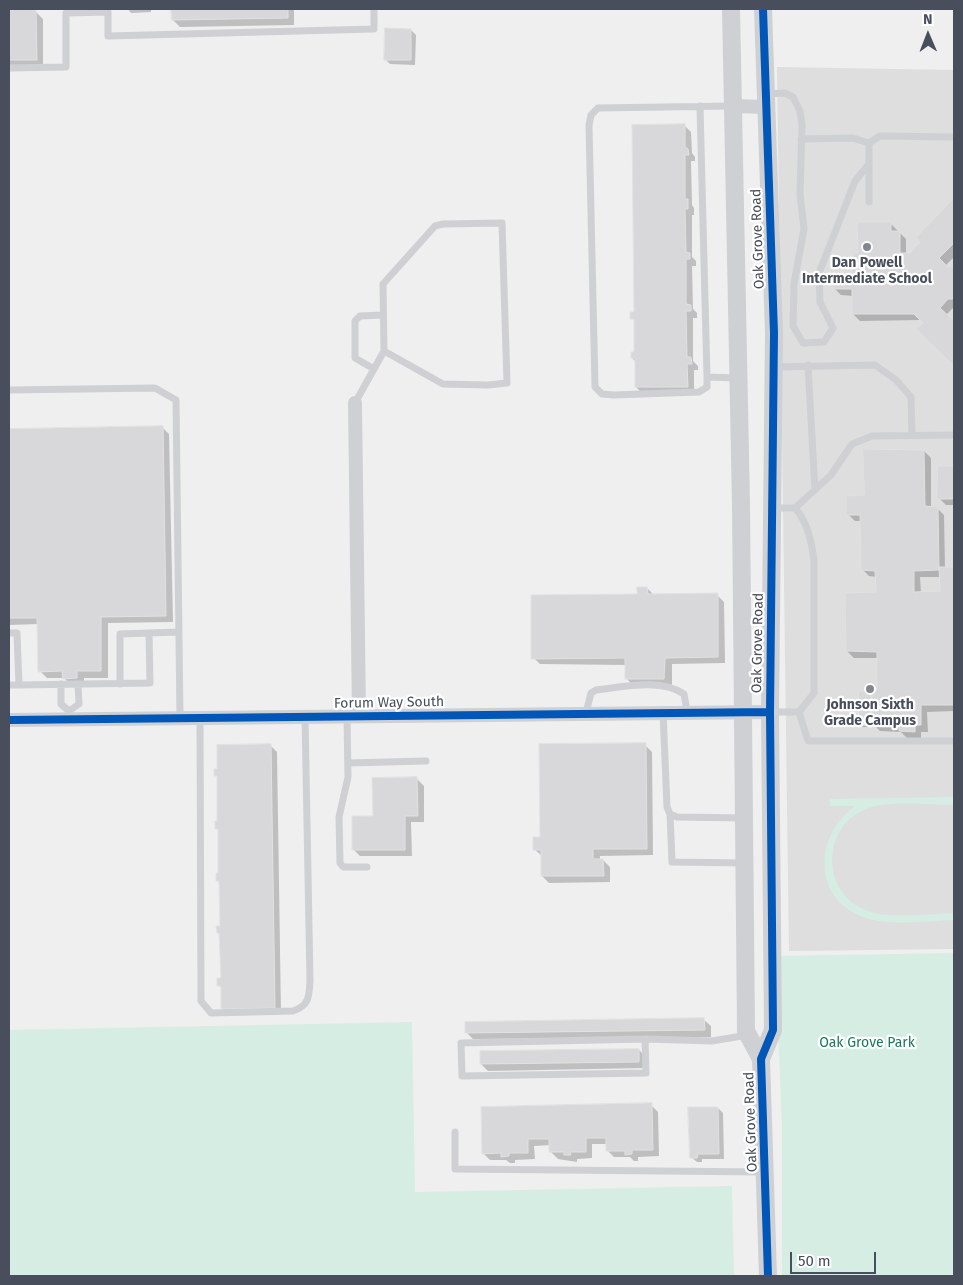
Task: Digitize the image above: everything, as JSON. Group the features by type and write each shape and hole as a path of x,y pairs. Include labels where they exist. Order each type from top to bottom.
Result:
{"street":[{"name":"Oak Grove Road","path":"731,9 741,505 746,1031 761,1060"},
{"name":"Oak Grove Road","path":"763,9 774,367 770,712 773,1030 761,1060 768,1276"},
{"path":"733,106 765,100"},
{"path":"353,716 355,403"},
{"name":"Forum Way South","path":"9,720 70,715 200,718 687,711 770,712"}],"lane":[{"path":"9,68 66,67 66,13 108,12 108,36 374,29 374,9"},
{"path":"765,100 785,93 792,97 800,111 802,138 800,194 804,228 794,284 793,326 803,343 824,342 833,328 820,302 819,273 855,181 869,164"},
{"path":"700,106 707,387 699,392 614,396 602,394 596,387 594,376 590,115 598,108 609,106 700,106 733,106"},
{"path":"802,138 853,138 869,142 880,136 954,137"},
{"path":"869,142 869,202"},
{"path":"355,403 384,351 383,284 435,226 442,224 502,223 508,384 443,384 384,351"},
{"path":"374,369 355,358 355,321 360,316 383,315"},
{"path":"808,365 816,490"},
{"path":"774,367 875,365 896,380 911,397 912,435"},
{"path":"707,377 737,378"},
{"path":"9,390 155,388 176,400 180,718"},
{"path":"772,508 796,508 831,475 852,444 872,436 954,435"},
{"path":"796,508 811,539 814,561 814,693 799,712"},
{"path":"9,685 150,683 148,632"},
{"path":"120,684 120,634 179,632"},
{"path":"9,633 18,633 19,685"},
{"path":"60,684 61,704 70,715 79,704 78,684"},
{"path":"586,713 590,694 596,690 641,686 672,686 684,694 687,711"},
{"path":"662,712 672,862 744,863"},
{"path":"770,712 799,712"},
{"path":"799,712 808,741 954,741"},
{"path":"200,718 201,1001 211,1013 293,1011 302,1008 308,1001 308,853 305,716"},
{"path":"353,716 348,777 339,817 340,863 343,867 367,867"},
{"path":"348,763 426,761"},
{"path":"670,814 677,817 743,818"},
{"path":"645,1039 646,1073 462,1076 461,1043 645,1039 712,1041 748,1035"},
{"path":"455,1132 456,1169 765,1172"}],"shaded area":[{"path":"777,67 954,70 954,949 789,951"}],"green space":[{"path":"954,797 954,805 897,804 875,806 866,809 852,817 841,829 835,843 832,858 834,873 839,887 849,900 863,909 895,915 954,913 954,920 886,922 866,918 848,909 836,897 828,883 824,867 826,850 831,834 841,819 855,806 830,806 830,799"},
{"name":"Oak Grove Park","path":"954,953 954,1276 782,1276 782,1125 775,956"},
{"path":"412,1022 415,1192 732,1186 734,1276 9,1276 9,1030"}],"building":[{"path":"9,9 36,10 37,60 9,60"},
{"path":"171,9 288,9 288,18 172,20"},
{"path":"385,28 411,29 411,60 384,60"},
{"path":"685,124 685,147 688,149 689,155 685,155 685,199 688,199 688,209 685,209 686,252 690,253 690,259 686,259 686,304 691,305 691,311 686,311 687,357 691,357 692,364 687,364 688,387 635,387 635,358 631,358 631,352 634,352 634,319 630,319 630,312 634,312 632,125"},
{"path":"954,198 954,243 939,258 948,267 954,266 954,299 948,299 940,308 954,321 954,366 916,329 923,323 914,314 852,314 852,289 833,289 833,279 852,280 853,253 858,253 857,222 891,222 891,231 900,231 900,253 910,253 920,242 916,238"},
{"path":"163,426 166,616 101,617 101,671 77,671 77,678 63,679 62,671 38,672 37,618 9,618 9,429"},
{"path":"863,449 924,450 925,506 938,507 939,570 914,571 914,592 940,591 939,567 954,567 954,705 921,705 921,725 915,725 915,732 899,731 899,725 872,725 871,690 877,690 877,652 846,651 845,593 876,592 875,571 861,570 860,515 846,515 846,496 864,495"},
{"path":"938,466 954,466 954,499 937,499"},
{"path":"637,587 647,587 648,594 718,593 718,657 665,658 664,679 625,679 625,658 531,659 531,595 637,594"},
{"path":"859,691 871,691 872,725 859,725"},
{"path":"646,743 647,849 593,849 593,859 603,859 604,876 541,876 541,850 533,850 533,837 540,837 539,744"},
{"path":"271,744 275,1008 221,1009 221,986 217,986 217,978 221,978 219,933 217,933 216,926 220,926 219,881 216,881 216,873 218,873 218,829 215,829 215,821 217,821 217,776 214,776 214,769 217,769 217,745"},
{"path":"417,777 418,816 405,816 405,850 352,850 352,816 373,816 372,778"},
{"path":"704,1018 705,1030 465,1033 465,1022"},
{"path":"639,1049 639,1062 480,1064 480,1051"},
{"path":"652,1103 653,1150 632,1150 632,1154 625,1155 625,1151 606,1151 606,1138 586,1138 586,1152 570,1152 571,1155 564,1155 564,1152 549,1152 549,1139 528,1139 528,1153 509,1153 509,1156 501,1157 501,1153 482,1154 481,1107"},
{"path":"688,1107 718,1107 719,1154 698,1154 697,1158 690,1158"}],"cycle path":[{"path":"763,9 774,333 770,712 773,1030 761,1059 768,1276"},
{"path":"9,720 770,712"}],"place":[{"name":"Dan Powell Intermediate School","path":"867,247"},
{"name":"Johnson Sixth Grade Campus","path":"870,689"}]}
